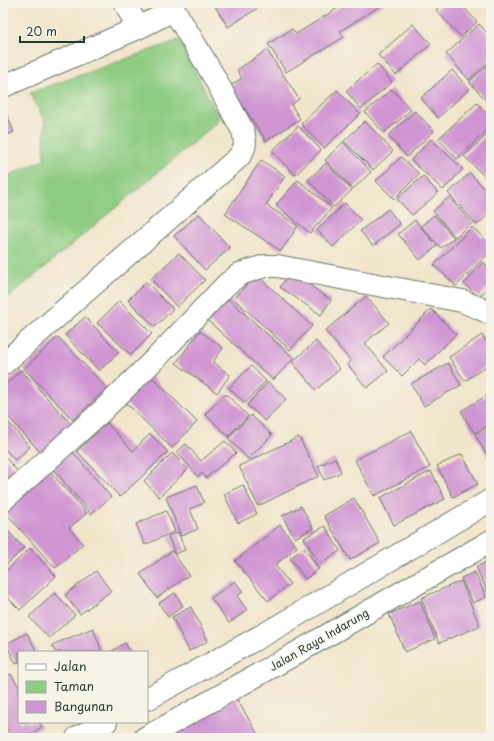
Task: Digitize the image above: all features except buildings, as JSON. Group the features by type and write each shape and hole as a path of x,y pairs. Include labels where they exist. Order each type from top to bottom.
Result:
{"main road":[{"path":"125,3 138,28"},
{"path":"3,84 4,86 138,28 172,7 213,75 246,139 245,148 239,157 3,364"},
{"path":"3,500 102,411 161,353 227,284 240,274 265,266 277,266 462,301 491,314"},
{"path":"148,698 270,631 491,500"},
{"name":"Jalan Raya Indarung","path":"145,738 491,541"},
{"path":"270,631 286,659"},
{"path":"77,738 104,723"}],"green space":[{"path":"179,40 220,120 3,302 3,178 44,160 45,122 30,93"}]}
